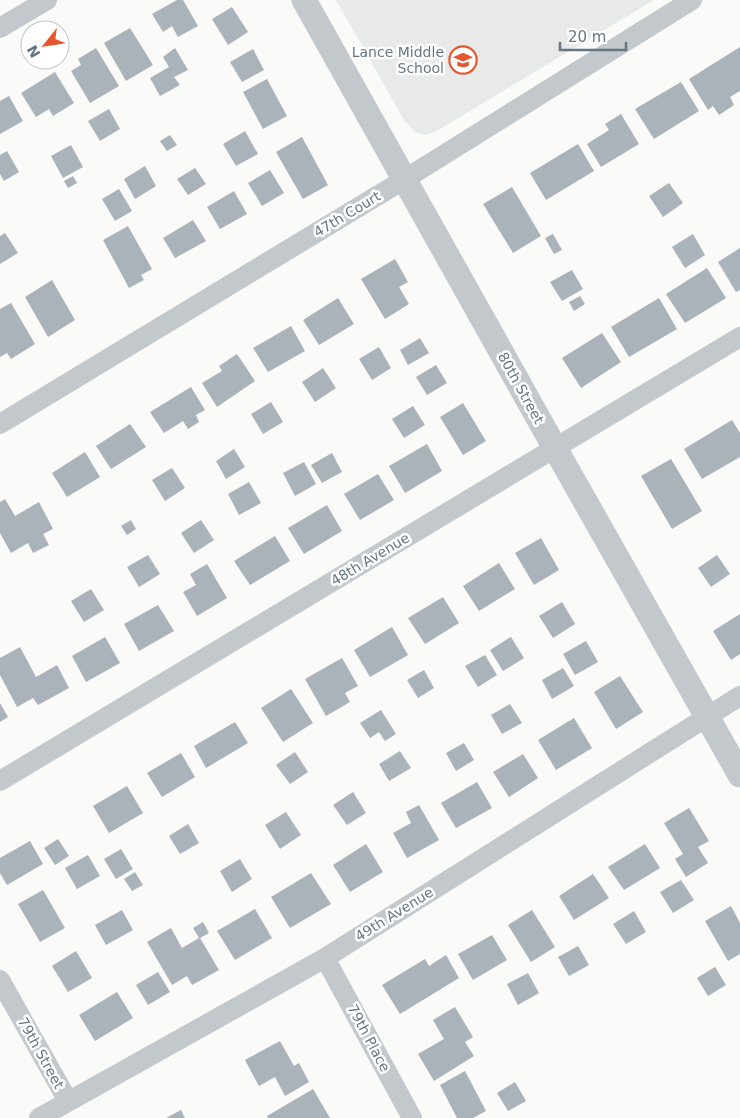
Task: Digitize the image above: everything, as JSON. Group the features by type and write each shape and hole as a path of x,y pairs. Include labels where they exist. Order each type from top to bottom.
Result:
{"street":[{"path":"0,28 47,0"},
{"name":"80th Street","path":"304,0 740,774"},
{"name":"47th Court","path":"0,424 405,179 692,0"},
{"name":"48th Avenue","path":"0,781 740,337"},
{"name":"49th Avenue","path":"39,1118 325,958 740,696"},
{"name":"79th Place","path":"325,958 412,1118"},
{"name":"79th Street","path":"0,980 68,1101"}],"shaded area":[{"name":"Lance Middle School","path":"336,0 654,0 435,132 425,135 415,132 404,120"}],"building":[{"path":"177,0 183,0 198,26 178,37 172,26 163,32 152,14"},
{"path":"232,7 248,32 228,45 212,19"},
{"path":"130,28 153,65 126,81 104,43"},
{"path":"740,47 740,91 730,97 734,105 719,115 713,106 708,110 689,79"},
{"path":"96,48 119,86 90,103 71,71 81,65 78,59"},
{"path":"175,48 188,70 174,77 180,85 160,96 150,78 169,67 163,57"},
{"path":"253,49 264,70 242,82 230,62"},
{"path":"55,72 74,103 53,116 49,109 36,117 21,93"},
{"path":"267,79 287,116 263,129 243,92"},
{"path":"681,82 699,111 654,139 635,109"},
{"path":"9,96 23,121 0,134 0,101"},
{"path":"109,109 120,129 100,141 88,121"},
{"path":"621,114 639,144 601,167 587,144 609,130 605,124"},
{"path":"245,131 258,154 236,166 223,144"},
{"path":"170,135 177,145 167,151 160,141"},
{"path":"302,137 328,185 303,199 276,152"},
{"path":"578,144 594,171 546,200 530,173"},
{"path":"71,145 83,167 63,178 51,156"},
{"path":"7,151 19,172 4,181 0,174 0,155"},
{"path":"145,166 156,186 135,199 124,179"},
{"path":"195,168 206,184 188,195 177,179"},
{"path":"270,170 284,193 262,206 248,183"},
{"path":"73,176 77,183 68,188 64,181"},
{"path":"669,183 683,203 663,217 649,196"},
{"path":"512,187 541,236 513,253 483,204"},
{"path":"119,189 132,211 115,221 102,199"},
{"path":"234,191 247,214 220,229 207,207"},
{"path":"193,220 206,241 175,258 163,238"},
{"path":"128,226 152,269 141,275 144,280 129,288 103,240"},
{"path":"5,233 18,253 0,264 0,236"},
{"path":"553,234 562,250 554,254 545,238"},
{"path":"693,234 705,255 685,268 672,247"},
{"path":"740,248 740,290 736,292 718,262"},
{"path":"395,259 408,282 399,287 409,304 385,319 361,279"},
{"path":"707,268 726,298 685,323 666,294"},
{"path":"572,270 583,289 562,301 550,282"},
{"path":"52,280 75,320 48,337 25,297"},
{"path":"580,296 585,304 574,311 569,302"},
{"path":"338,298 354,324 319,345 303,320"},
{"path":"659,298 677,329 629,357 611,327"},
{"path":"11,303 35,344 11,359 7,353 0,357 0,309"},
{"path":"291,326 305,351 268,372 253,348"},
{"path":"602,333 621,362 581,388 562,358"},
{"path":"420,338 429,353 408,365 400,350"},
{"path":"379,347 391,368 372,380 359,359"},
{"path":"237,354 255,381 217,407 202,383 222,371 219,366"},
{"path":"436,365 447,383 427,395 416,377"},
{"path":"323,368 336,388 315,402 302,382"},
{"path":"191,387 205,410 196,415 199,422 188,429 183,421 164,433 150,412"},
{"path":"271,402 283,422 263,434 251,414"},
{"path":"463,403 486,441 463,455 440,417"},
{"path":"413,406 425,425 404,438 392,419"},
{"path":"732,420 740,433 740,457 702,479 684,449"},
{"path":"130,424 146,447 111,469 96,446"},
{"path":"427,444 442,471 405,493 389,466"},
{"path":"234,449 245,467 226,479 216,461"},
{"path":"85,452 100,477 67,497 52,473"},
{"path":"332,453 342,472 322,483 311,465"},
{"path":"671,459 702,511 672,529 641,476"},
{"path":"304,462 316,484 295,496 283,473"},
{"path":"172,468 185,488 165,501 152,480"},
{"path":"378,474 394,500 360,520 344,494"},
{"path":"249,482 261,503 239,515 228,494"},
{"path":"5,499 15,516 39,502 53,529 43,534 49,545 33,553 28,543 11,553 0,533 0,502"},
{"path":"327,505 342,531 304,554 288,528"},
{"path":"131,520 136,529 127,535 121,526"},
{"path":"201,520 214,540 194,553 181,533"},
{"path":"275,536 290,561 250,585 234,561"},
{"path":"541,538 559,570 534,585 515,553"},
{"path":"148,555 160,574 139,587 127,567"},
{"path":"717,555 730,574 711,587 698,568"},
{"path":"499,563 515,589 479,611 463,586"},
{"path":"207,564 227,598 197,616 183,592 196,585 190,574"},
{"path":"91,589 104,610 84,622 71,601"},
{"path":"443,597 459,623 425,644 408,618"},
{"path":"562,602 575,624 553,638 539,616"},
{"path":"158,605 174,631 139,651 124,624"},
{"path":"740,614 740,654 731,660 713,631"},
{"path":"392,627 408,655 370,677 354,650"},
{"path":"105,637 120,663 86,682 72,656"},
{"path":"511,637 524,658 503,671 490,650"},
{"path":"586,641 598,662 575,675 563,654"},
{"path":"20,647 36,677 57,665 69,688 38,705 33,698 17,707 0,675 0,658"},
{"path":"485,655 497,675 478,687 465,666"},
{"path":"342,658 358,686 345,693 350,702 326,716 305,679"},
{"path":"563,668 574,686 552,699 542,680"},
{"path":"424,670 434,688 418,698 407,680"},
{"path":"620,676 643,712 616,729 594,692"},
{"path":"291,689 313,723 283,742 261,708"},
{"path":"0,703 8,717 0,722"},
{"path":"510,704 522,723 502,734 491,715"},
{"path":"381,710 396,734 385,741 379,732 370,738 360,723"},
{"path":"574,718 592,748 556,770 538,740"},
{"path":"235,722 248,743 206,768 194,746"},
{"path":"464,743 474,760 456,771 446,753"},
{"path":"400,751 411,768 389,781 379,764"},
{"path":"295,752 308,772 290,784 276,765"},
{"path":"181,753 195,777 162,797 147,773"},
{"path":"523,754 538,778 509,797 493,772"},
{"path":"477,782 492,808 456,828 441,803"},
{"path":"127,786 143,813 109,833 93,806"},
{"path":"353,792 366,813 347,825 333,805"},
{"path":"419,805 439,840 407,858 393,833 411,823 406,812"},
{"path":"689,808 709,841 698,847 708,863 686,877 675,859 683,854 664,823"},
{"path":"286,812 301,835 280,849 265,825"},
{"path":"188,824 199,843 180,854 169,836"},
{"path":"58,839 69,856 55,865 44,848"},
{"path":"30,841 43,864 7,885 0,873 0,858"},
{"path":"366,844 383,872 350,892 333,865"},
{"path":"645,844 660,868 624,890 608,867"},
{"path":"121,849 133,869 116,879 104,859"},
{"path":"88,855 100,876 77,889 65,868"},
{"path":"240,859 252,879 232,892 220,871"},
{"path":"135,872 143,885 132,891 124,879"},
{"path":"311,873 331,904 290,928 271,897"},
{"path":"593,874 609,898 574,920 559,896"},
{"path":"681,880 694,900 673,913 660,892"},
{"path":"43,890 65,928 40,942 18,904"},
{"path":"731,906 740,923 740,954 728,961 705,921"},
{"path":"255,909 272,938 235,960 217,931"},
{"path":"122,910 133,930 106,945 95,925"},
{"path":"532,910 555,947 531,962 508,925"},
{"path":"634,911 646,932 626,944 613,924"},
{"path":"203,922 209,933 200,938 219,970 192,985 187,976 172,985 147,942 171,928 182,948 199,938 193,928"},
{"path":"492,935 507,960 473,980 458,954"},
{"path":"578,946 589,965 569,976 558,957"},
{"path":"76,951 92,978 68,992 52,966"},
{"path":"446,955 459,978 400,1014 382,985 425,959 429,966"},
{"path":"715,967 726,985 708,996 697,978"},
{"path":"158,972 170,992 148,1005 136,985"},
{"path":"528,973 539,993 518,1005 507,984"},
{"path":"117,992 133,1018 95,1041 79,1015"},
{"path":"455,1007 473,1037 465,1042 474,1056 434,1081 418,1054 444,1039 433,1020"},
{"path":"280,1041 294,1066 299,1063 309,1082 285,1096 275,1077 259,1086 245,1060"},
{"path":"465,1071 486,1111 473,1118 457,1118 440,1085"},
{"path":"515,1082 526,1101 508,1111 497,1093"},
{"path":"313,1089 330,1118 268,1118 267,1116"},
{"path":"181,1110 185,1118 166,1118"}],"place":[{"name":"Lance Middle School","path":"463,60"}]}
